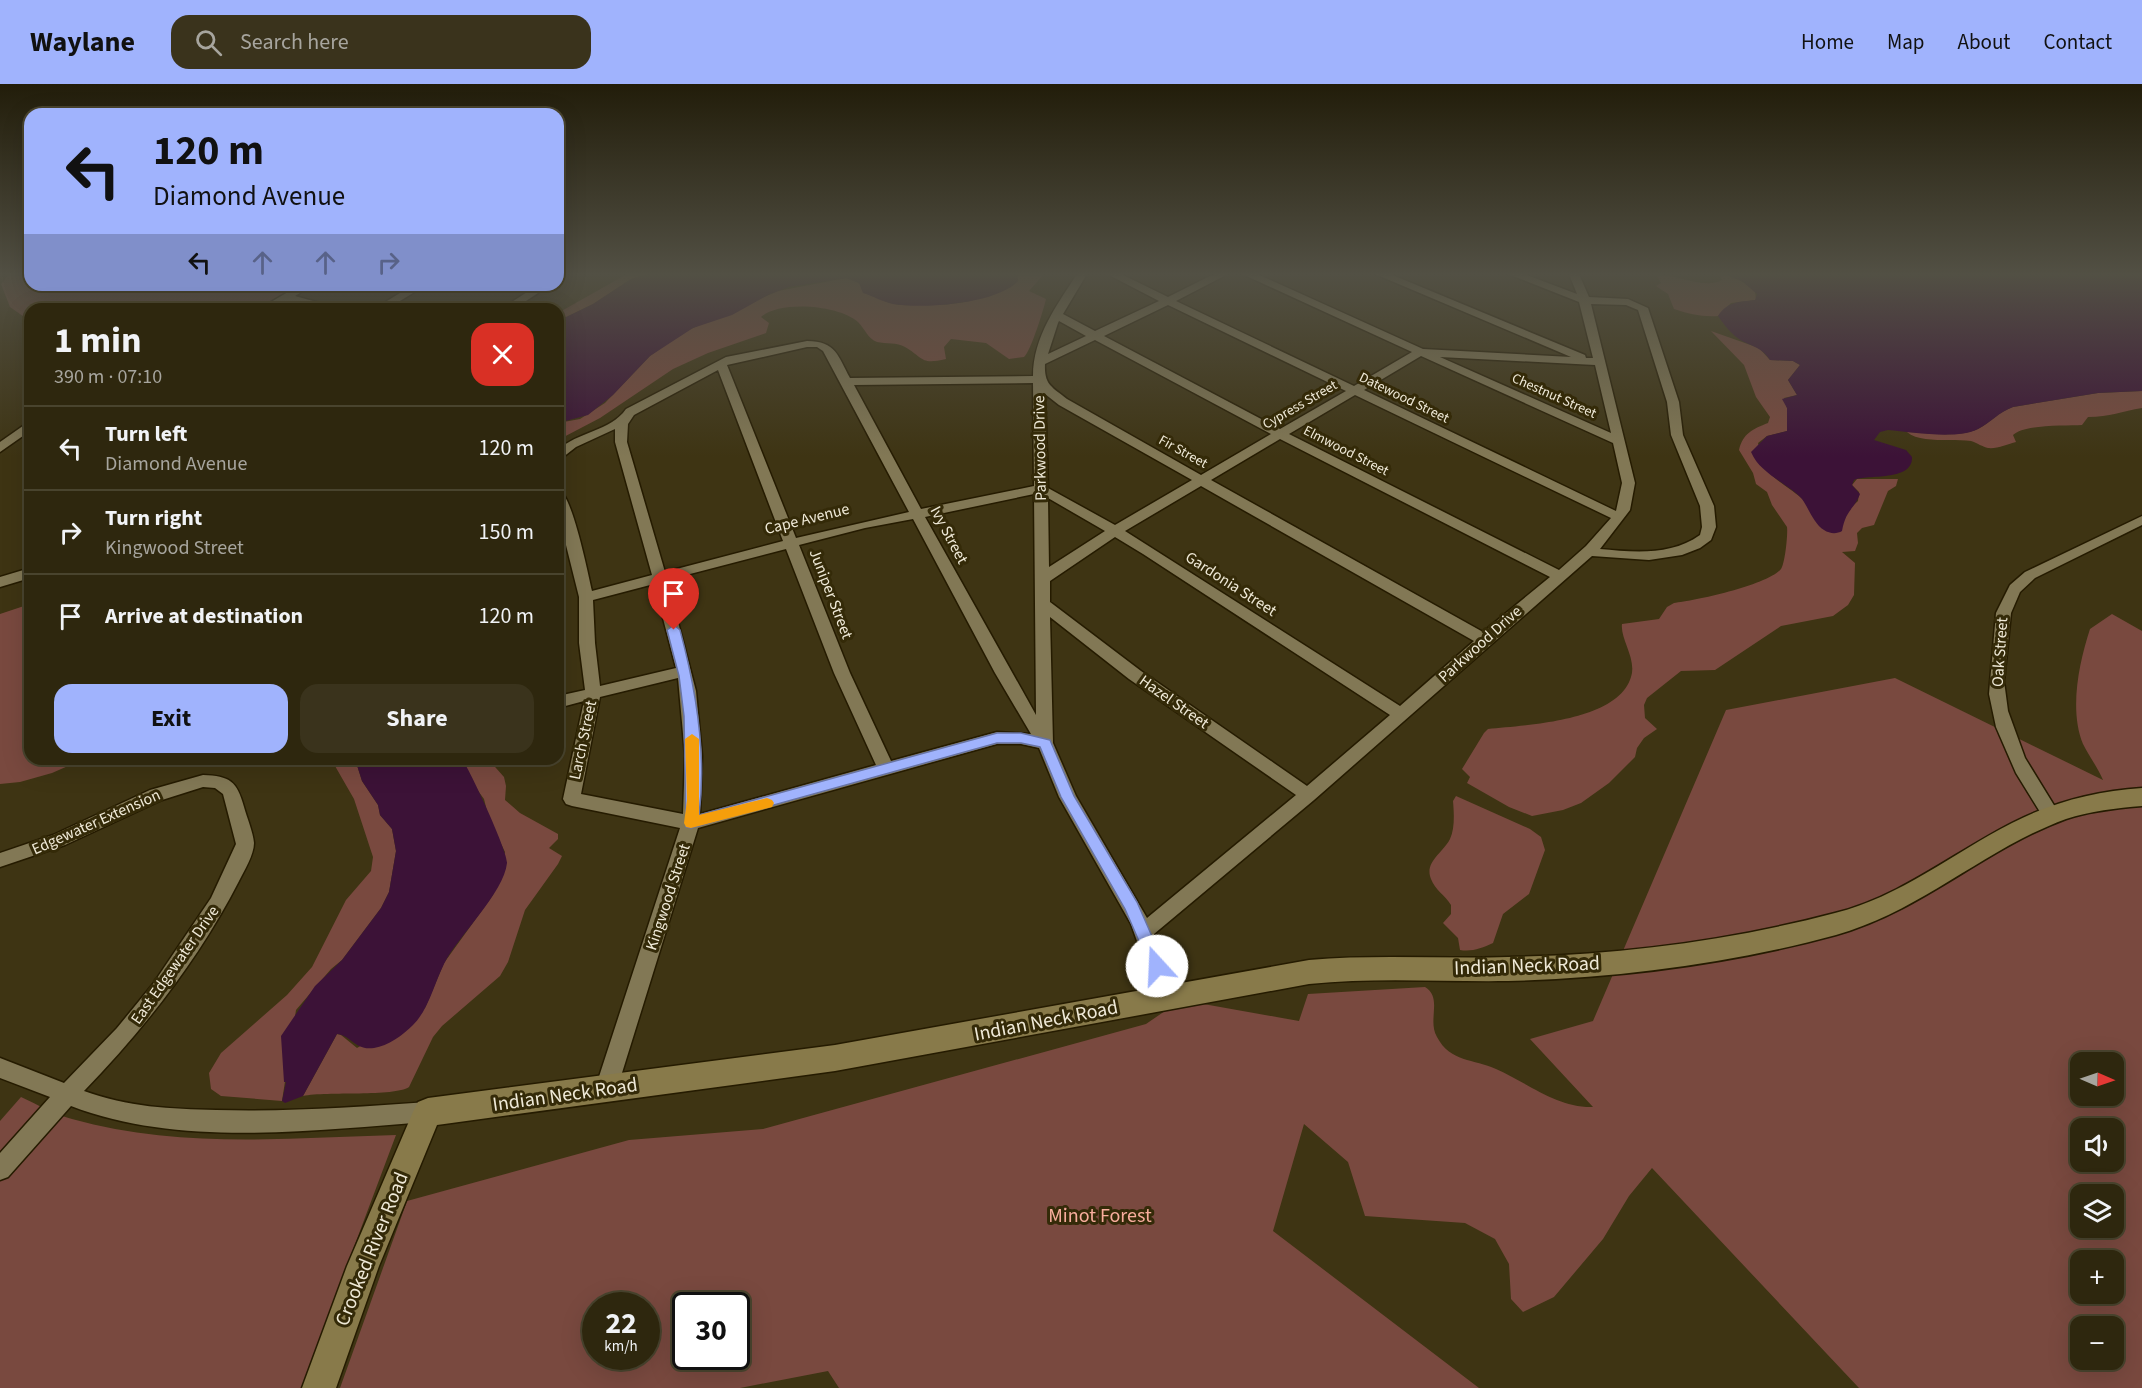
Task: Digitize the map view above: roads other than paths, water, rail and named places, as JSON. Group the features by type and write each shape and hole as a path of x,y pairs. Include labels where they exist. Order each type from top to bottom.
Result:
{"street":[{"name":"Parkwood Drive","path":"1047,335 1040,362 1039,379 1045,743 1068,797 1144,931 1166,998"},
{"path":"1040,362 1092,335"},
{"name":"Elmwood Street","path":"1096,335 1280,434 1559,576"},
{"name":"Datewood Street","path":"1238,335 1619,517"},
{"name":"Chestnut Street","path":"1382,335 1619,441"},
{"path":"1527,335 1583,358 1600,362"},
{"name":"Parkwood Drive","path":"1144,931 1251,845 1559,576 1587,551 1619,517 1627,501 1629,487 1593,335"},
{"path":"1587,551 1620,555 1670,552 1703,540 1709,523 1702,493 1677,435 1675,409 1652,335"},
{"name":"Ivy Street","path":"721,364 737,357 783,347 807,344 821,345 828,349 848,382 1003,673 1045,743"},
{"path":"1420,352 1600,362"},
{"name":"Cypress Street","path":"1042,579 1114,531 1420,352"},
{"path":"564,451 572,444 623,420 636,408 721,364"},
{"name":"Juniper Street","path":"721,364 842,673 886,769"},
{"path":"848,382 1039,379"},
{"name":"Fir Street","path":"1039,379 1046,389 1063,402 1485,640"},
{"name":"Kingwood Street","path":"606,1089 691,823 694,800 692,734 684,671 661,575 621,442 623,420"},
{"path":"0,448 24,430"},
{"name":"Cape Avenue","path":"586,597 661,575 916,512 1005,498 1040,489"},
{"name":"Gardonia Street","path":"1040,489 1114,531 1400,714"},
{"name":"Larch Street","path":"564,510 586,597 587,643 593,693 589,724 579,756 572,799 691,823"},
{"name":"Oak Street","path":"2051,815 2018,761 1999,705 1996,678 2004,608 2014,588 2030,575 2142,520"},
{"path":"0,582 24,575"},
{"name":"Hazel Street","path":"1043,604 1135,675 1308,795"},
{"path":"564,700 684,671"},
{"path":"691,823 997,738 1021,738 1045,743"},
{"name":"East Edgewater Drive","path":"0,1169 68,1093 110,1051 160,990 207,922 240,859 244,839 231,791 214,780 191,783"},
{"name":"Edgewater Extension","path":"0,860 59,840 156,795 191,783"},
{"name":"Indian Neck Road","path":"0,1068 118,1112 176,1121 323,1121 428,1112 867,1053 1324,970 1568,966 1671,955 1790,934 1849,920 1880,909 2051,815 2087,804 2142,797"},
{"name":"Crooked River Road","path":"319,1388 363,1266 428,1112"}],"park label":[{"name":"Minot Forest","path":"1100,1216"}]}
